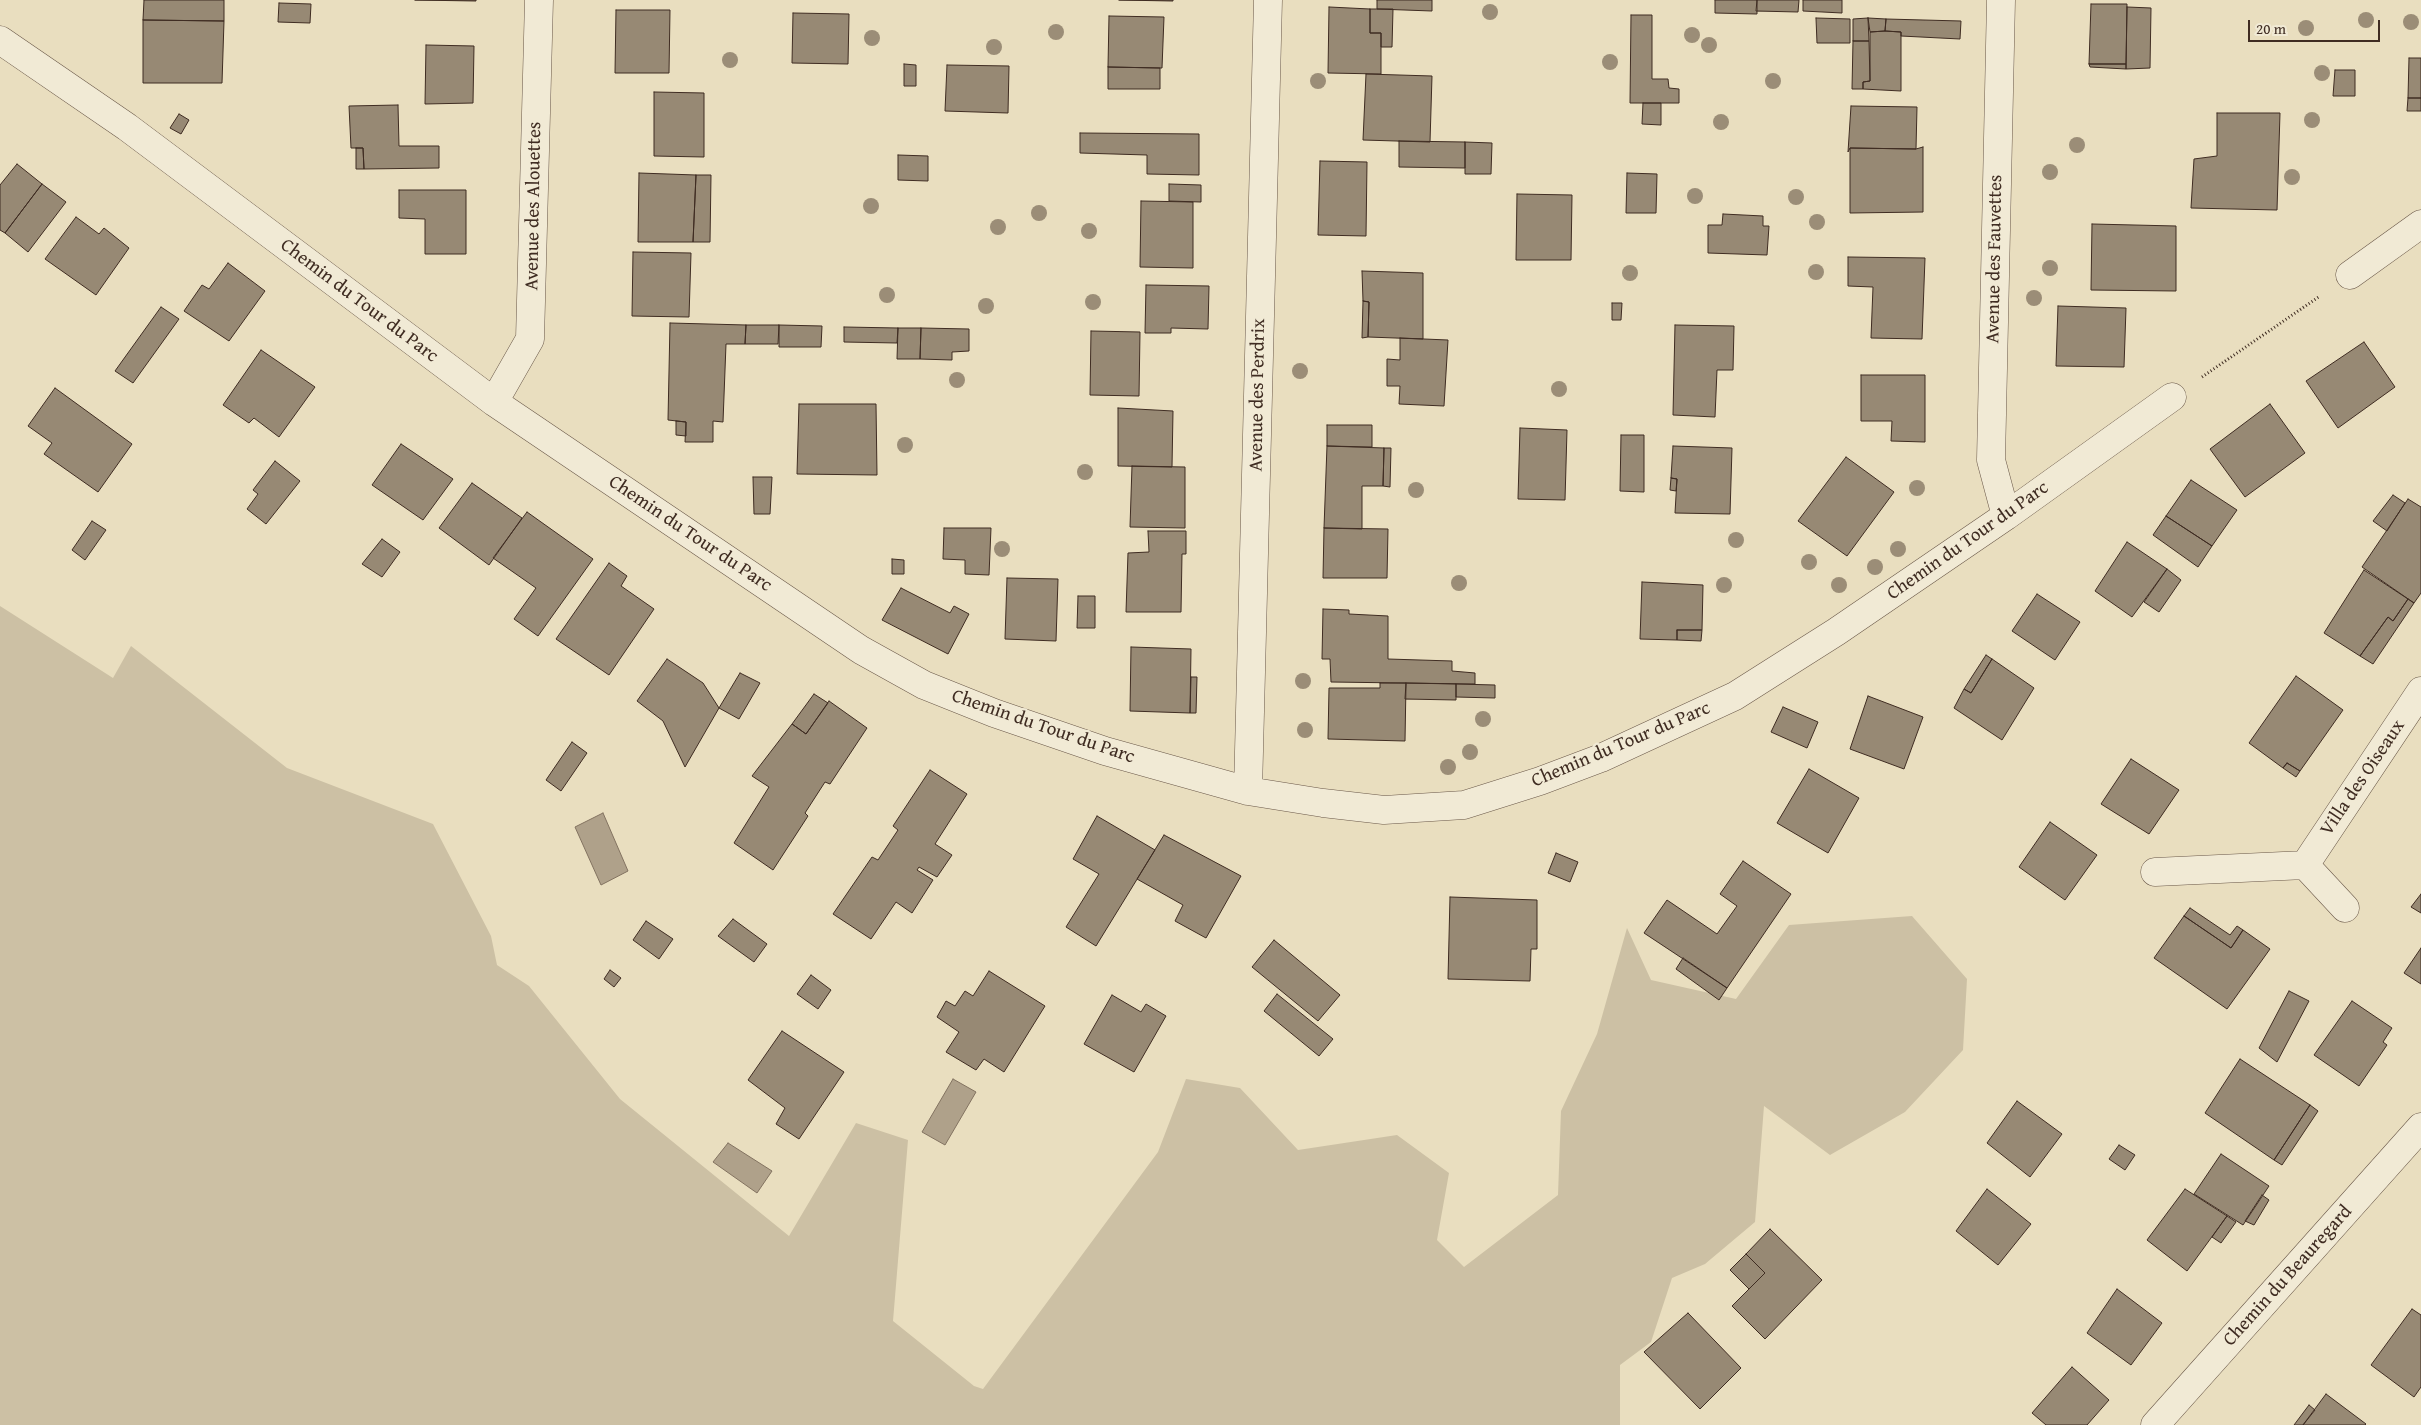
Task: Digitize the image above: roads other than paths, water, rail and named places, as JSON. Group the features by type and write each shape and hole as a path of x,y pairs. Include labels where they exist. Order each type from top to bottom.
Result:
{"street":[{"name":"Avenue des Alouettes","path":"494,402 530,339 539,0"},
{"name":"Avenue des Perdrix","path":"1248,791 1268,0"},
{"name":"Avenue des Fauvettes","path":"2001,0 1991,460 2006,516"},
{"name":"Chemin du Tour du Parc","path":"0,40 127,126 494,402 861,650 924,685 994,713 1105,751 1248,791 1323,803 1384,810 1464,805 1540,781 1600,758 1735,696 1836,632 2006,516 2172,397"},
{"path":"2350,275 2421,224"},
{"name":"Villa des Oiseaux","path":"2305,865 2421,691"},
{"path":"2155,872 2305,865 2345,908"},
{"name":"Chemin du Beauregard","path":"2155,1425 2421,1127"}]}
